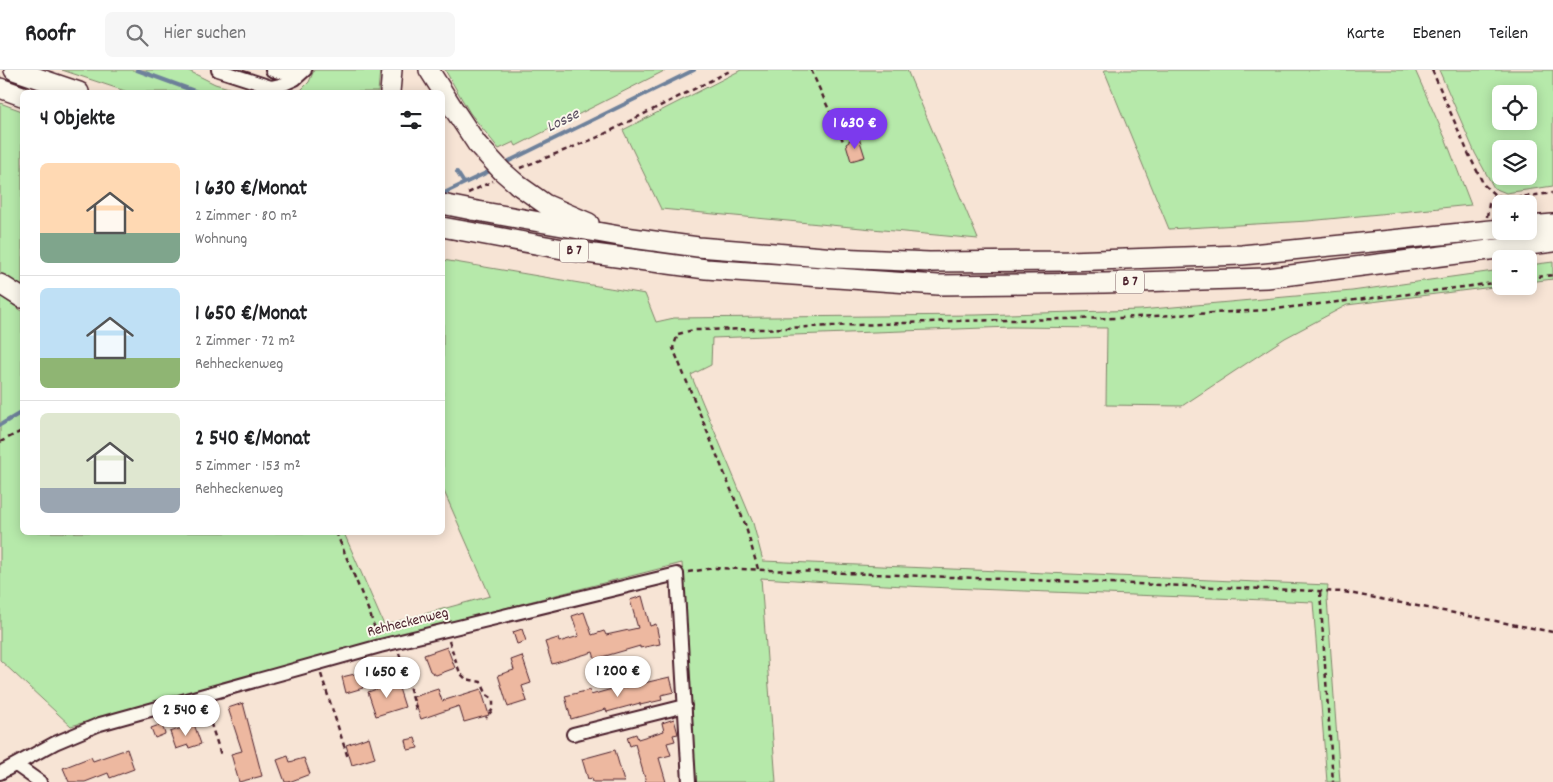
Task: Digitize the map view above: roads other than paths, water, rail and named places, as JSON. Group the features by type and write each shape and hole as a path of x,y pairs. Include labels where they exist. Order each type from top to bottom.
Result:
{"highway":[{"path":"14,70 73,90"},
{"path":"390,90 392,70"},
{"path":"429,70 442,90"},
{"path":"0,88 20,95"},
{"path":"445,95 477,144 502,171 519,176 546,204 625,237"},
{"name":"B 7","path":"445,204 470,202 625,237 735,250 836,258 929,262 1058,261 1242,255 1492,224"},
{"path":"1537,225 1553,224"},
{"name":"B 7","path":"445,228 579,252 706,269 938,285 1105,283 1268,278 1553,242"},
{"path":"0,284 20,297"}],"street":[{"path":"218,70 271,87 295,79 305,70"},
{"path":"272,70 294,74 305,70"},
{"name":"Rehheckenweg","path":"0,773 55,743 100,724 380,646 677,574 685,706"},
{"path":"573,734 685,706 689,782"},
{"path":"16,765 40,782"}],"waterway":[{"path":"137,70 192,90"},
{"name":"Losse","path":"503,164 694,70"},
{"name":"Losse","path":"445,193 492,170"},
{"path":"457,172 464,183"},
{"name":"Losse","path":"0,425 20,413"}]}
